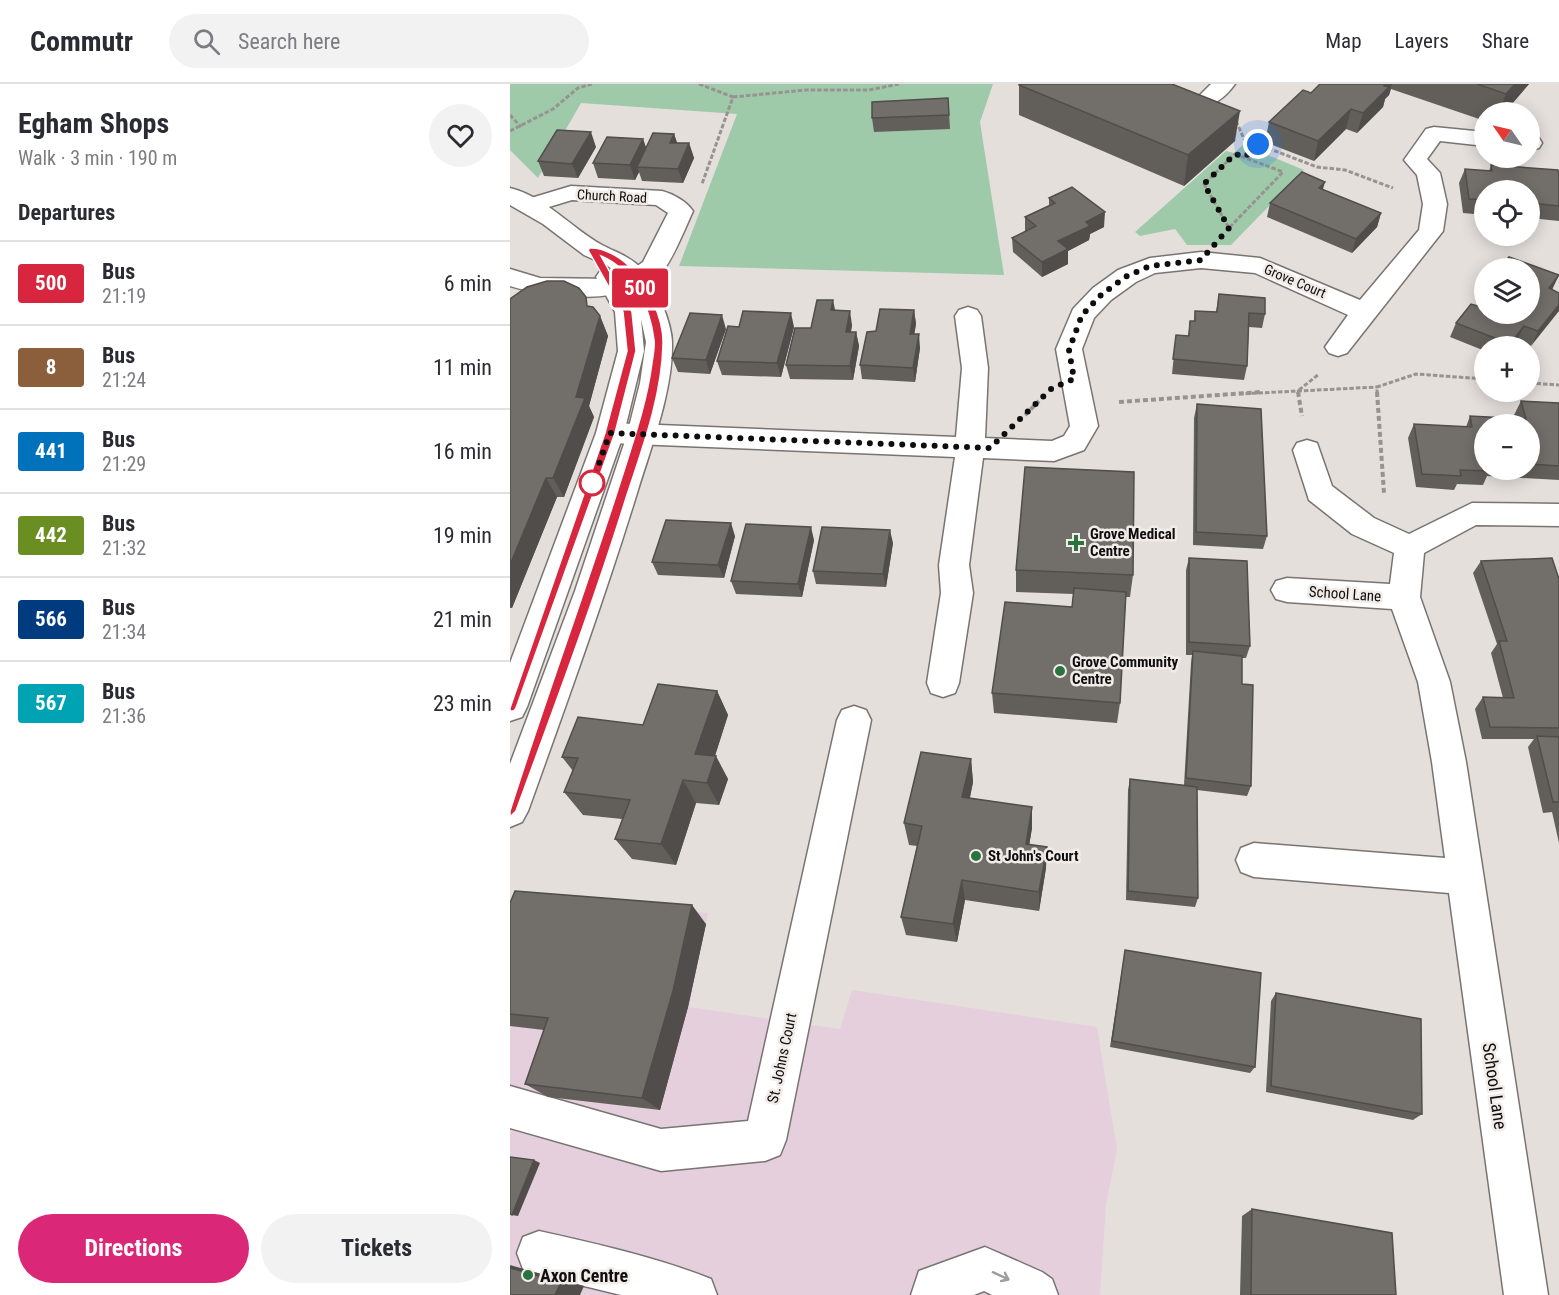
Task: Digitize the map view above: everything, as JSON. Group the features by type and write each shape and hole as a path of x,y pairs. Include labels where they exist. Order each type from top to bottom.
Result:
{"street":[{"path":"1206,100 1224,84"},
{"path":"1338,347 1431,231 1435,204 1428,173 1414,160 1434,134 1474,138"},
{"name":"Church Road","path":"517,203 571,193 662,198 681,211 653,267 626,283"},
{"name":"Church Road","path":"510,708 610,433 631,351 626,283 617,260 593,250 517,203"},
{"name":"Grove Court","path":"610,433 1054,451 1074,443 1084,426 1069,350 1082,315 1102,294 1127,276 1150,266 1201,260 1260,266 1364,312"},
{"path":"510,278 538,286 626,283"},
{"name":"Church Road","path":"510,811 591,591 641,435 654,384 659,342 654,317 626,283"},
{"path":"943,683 957,593 954,565 968,476 980,448 975,368 968,316"},
{"path":"1307,450 1319,492 1363,526 1410,547 1472,514 1559,515"},
{"name":"School Lane","path":"1410,547 1404,597 1434,682 1449,762 1526,1295"},
{"name":"School Lane","path":"1287,590 1404,597"},
{"name":"St. Johns Court","path":"510,1107 661,1150 765,1140 854,720"},
{"path":"1254,860 1465,877"},
{"path":"539,1253 601,1267 695,1295"},
{"path":"933,1295 935,1287 985,1269 1036,1295"}],"path":[{"path":"510,131 553,109 578,88 592,84"},
{"path":"733,97 794,90 843,89 860,92 888,89 899,84"},
{"path":"1206,100 1235,119 1244,139 1317,167 1345,170 1435,204"},
{"path":"510,115 521,127"},
{"path":"1245,157 1258,144"},
{"path":"1201,260 1283,172 1235,154 1204,184 1229,228"},
{"path":"980,448 1052,388 1077,392 1298,390 1377,387 1416,374 1474,378"},
{"path":"1540,384 1559,385"},
{"path":"1377,387 1385,505 1410,547"}],"shaded area":[{"path":"514,896 708,913 689,1007 840,1029 852,990 1097,1027 1117,1149 1106,1205 1100,1295 510,1295 510,907"}],"green space":[{"path":"510,84 993,84 980,122 1004,275 679,266 737,114 581,103 538,178 510,150"},
{"path":"1243,145 1304,170 1231,245 1187,245 1175,229 1140,236 1135,232 1226,151 1234,153"}],"building":[{"path":"1019,84 1172,84 1240,111 1188,155"},
{"path":"1320,84 1386,84 1384,86 1389,87 1363,113 1351,109 1318,141 1269,122 1303,90 1311,93"},
{"path":"1477,84 1515,84 1506,94"},
{"path":"948,98 949,115 872,118 872,102"},
{"path":"557,130 591,132 572,164 538,161"},
{"path":"653,133 674,134 670,143 689,143 678,169 637,167"},
{"path":"607,137 643,139 630,165 593,163"},
{"path":"1492,168 1558,170 1559,206 1540,204 1540,180 1474,180 1474,199 1469,199 1465,169 1492,171"},
{"path":"1302,172 1325,182 1319,188 1381,213 1356,239 1270,203"},
{"path":"1072,187 1105,212 1086,222 1090,226 1058,241 1068,249 1042,262 1012,238 1036,226 1025,217 1055,203 1049,198"},
{"path":"1540,268 1559,275 1549,288 1559,293 1559,305 1538,331 1524,326 1516,336 1489,336 1456,323 1471,304 1474,305 1474,324 1540,324"},
{"path":"547,281 564,281 579,288 586,297 587,306 593,307 600,316 576,397 585,398 553,478 546,478 510,565 510,299 527,287"},
{"path":"1219,294 1265,298 1265,314 1249,313 1247,366 1173,359 1176,335 1189,336 1190,321 1195,321 1195,311 1217,312"},
{"path":"817,300 833,300 831,310 850,311 846,332 856,332 850,366 786,365 795,328 811,328"},
{"path":"880,309 914,310 910,334 919,334 913,368 860,365 867,332 876,331"},
{"path":"743,311 791,313 777,363 717,361 728,326 739,327"},
{"path":"690,313 722,315 706,360 672,358"},
{"path":"1521,402 1559,403 1559,466 1540,465 1540,414 1525,414"},
{"path":"1197,404 1261,409 1267,536 1196,532"},
{"path":"1470,416 1474,416 1474,470 1460,470 1461,476 1422,474 1414,424 1472,427"},
{"name":"Grove Medical Centre","path":"1025,467 1134,472 1133,575 1016,570"},
{"path":"666,520 731,523 718,565 652,562"},
{"path":"746,524 811,527 798,584 731,581"},
{"path":"822,527 890,530 883,574 813,571"},
{"path":"1189,558 1247,561 1250,646 1189,642"},
{"path":"1552,558 1559,579 1559,728 1490,727 1483,697 1514,698 1499,641 1507,641 1481,561"},
{"name":"Grove Community Centre","path":"1074,588 1126,592 1120,703 992,693 1005,602 1072,607"},
{"path":"1193,651 1242,656 1242,684 1253,685 1251,786 1186,778"},
{"path":"658,684 717,691 695,754 716,756 707,783 683,780 661,844 615,839 630,800 564,792 578,758 562,757 578,717 643,725"},
{"path":"1537,736 1559,737 1559,802 1553,802"},
{"name":"St John's Court","path":"921,752 971,759 962,797 1032,807 1026,844 1047,847 1039,892 962,880 953,924 901,917 922,826 904,823"},
{"path":"1130,779 1197,787 1198,898 1128,891"},
{"path":"515,891 692,905 673,991 642,1098 525,1084 548,1018 510,1014 510,903"},
{"path":"1125,950 1261,973 1255,1067 1112,1041"},
{"path":"1276,993 1421,1019 1422,1114 1271,1086"},
{"path":"510,1157 534,1160 512,1215 510,1214"},
{"path":"1252,1209 1392,1233 1396,1295 1251,1295"},
{"name":"Axon Centre","path":"510,1268 561,1282 555,1295 510,1295"}],"bus line":[{"name":"500","path":"510,708 540,631 610,433 624,386 631,351 628,312 593,250 617,260 630,272 636,279 654,317 659,342 654,384 641,435 591,591 510,811"}],"place":[{"name":"Grove Medical Centre","path":"1076,543"},
{"name":"Grove Community Centre","path":"1060,671"},
{"name":"St John's Court","path":"976,856"},
{"name":"Axon Centre","path":"528,1275"}],"route":[{"path":"592,483 610,433 990,448 1052,388 1074,379 1069,350 1082,315 1102,294 1127,276 1150,266 1201,260 1229,228 1204,184 1235,154 1245,157 1258,144"}]}
